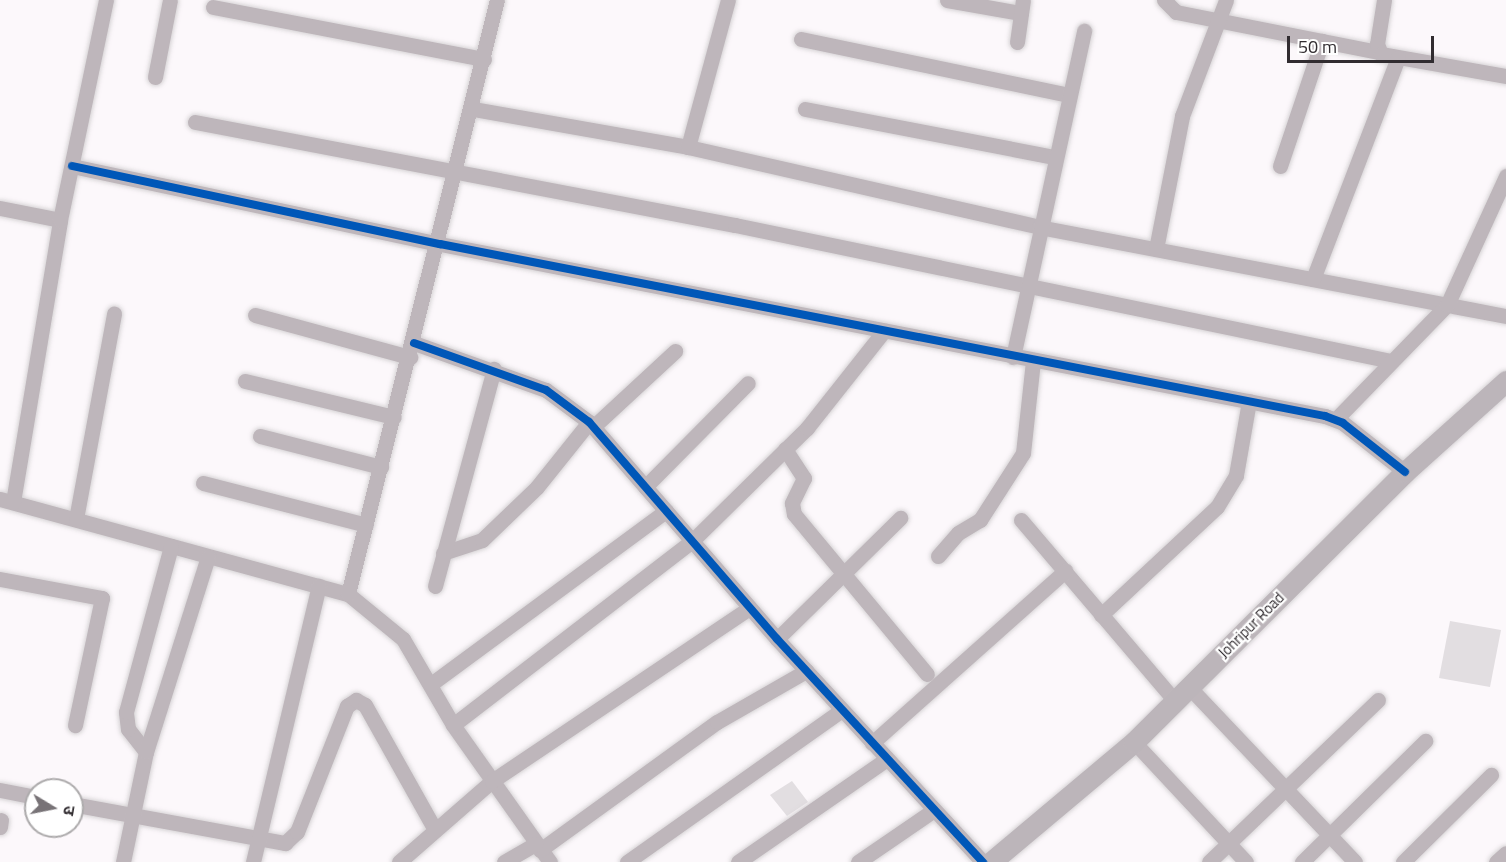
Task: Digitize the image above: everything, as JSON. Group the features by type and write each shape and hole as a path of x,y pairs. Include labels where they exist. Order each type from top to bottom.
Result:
{"street":[{"path":"106,0 60,220 6,501 348,594 403,639 453,725 542,852"},
{"path":"155,77 170,0"},
{"path":"348,594 440,244 497,0"},
{"path":"688,147 728,0"},
{"path":"947,0 1022,7 1017,42"},
{"path":"1164,0 1169,9 1221,21 1398,57 1506,76"},
{"path":"1156,249 1182,116 1221,21 1226,0"},
{"path":"1378,52 1384,0"},
{"path":"213,8 484,59"},
{"path":"1013,357 1054,157 1084,32"},
{"path":"801,39 1068,94"},
{"path":"1280,166 1322,40"},
{"path":"1313,279 1398,57"},
{"path":"473,109 688,147 1039,226 1506,316"},
{"path":"805,110 1054,157"},
{"path":"195,122 458,172 1391,361"},
{"path":"72,166 440,244 1336,419 1405,472"},
{"path":"1336,419 1447,305 1506,176"},
{"path":"0,208 60,220"},
{"path":"76,519 114,313"},
{"path":"255,315 494,369 546,390 591,424 749,608 982,862"},
{"path":"453,725 691,542 831,401 884,331"},
{"path":"443,553 482,540 537,487 591,424 675,351"},
{"path":"938,556 957,533 980,520 1023,453 1033,361"},
{"path":"435,586 494,369"},
{"path":"244,381 394,417"},
{"name":"Johripur Road","path":"991,862 1134,742 1405,472 1506,381"},
{"path":"645,487 748,383"},
{"path":"1101,615 1216,507 1236,475 1249,401"},
{"path":"260,436 381,467"},
{"path":"785,448 804,478 792,503 794,514 846,572 927,674"},
{"path":"203,483 366,525"},
{"path":"431,684 666,511"},
{"path":"777,639 900,518"},
{"path":"1021,520 1101,615 1285,790 1355,862"},
{"path":"146,753 128,729 126,712 171,546"},
{"path":"123,862 146,753 208,557"},
{"path":"872,743 1065,571"},
{"path":"0,579 102,598 75,725"},
{"path":"254,862 319,586"},
{"path":"399,862 434,828 492,781 749,608"},
{"path":"504,862 542,852 648,768 806,671"},
{"path":"84,807 131,817 285,843 297,832 347,706 356,700 365,705 434,828"},
{"path":"1209,862 1378,700"},
{"path":"627,862 842,710"},
{"path":"1302,862 1425,741"},
{"path":"1134,742 1246,862"},
{"path":"738,862 887,759"},
{"path":"1403,862 1491,775"},
{"path":"0,790 24,795"},
{"path":"858,862 934,810"},
{"path":"1496,862 1506,853"}],"building":[{"path":"1450,621 1501,630 1490,687 1439,678"},
{"path":"792,781 808,802 787,816 770,795"}],"cycle path":[{"path":"72,166 440,244 1325,416 1343,423 1405,472"},
{"path":"414,343 546,390 589,422 777,639 983,862"}]}
